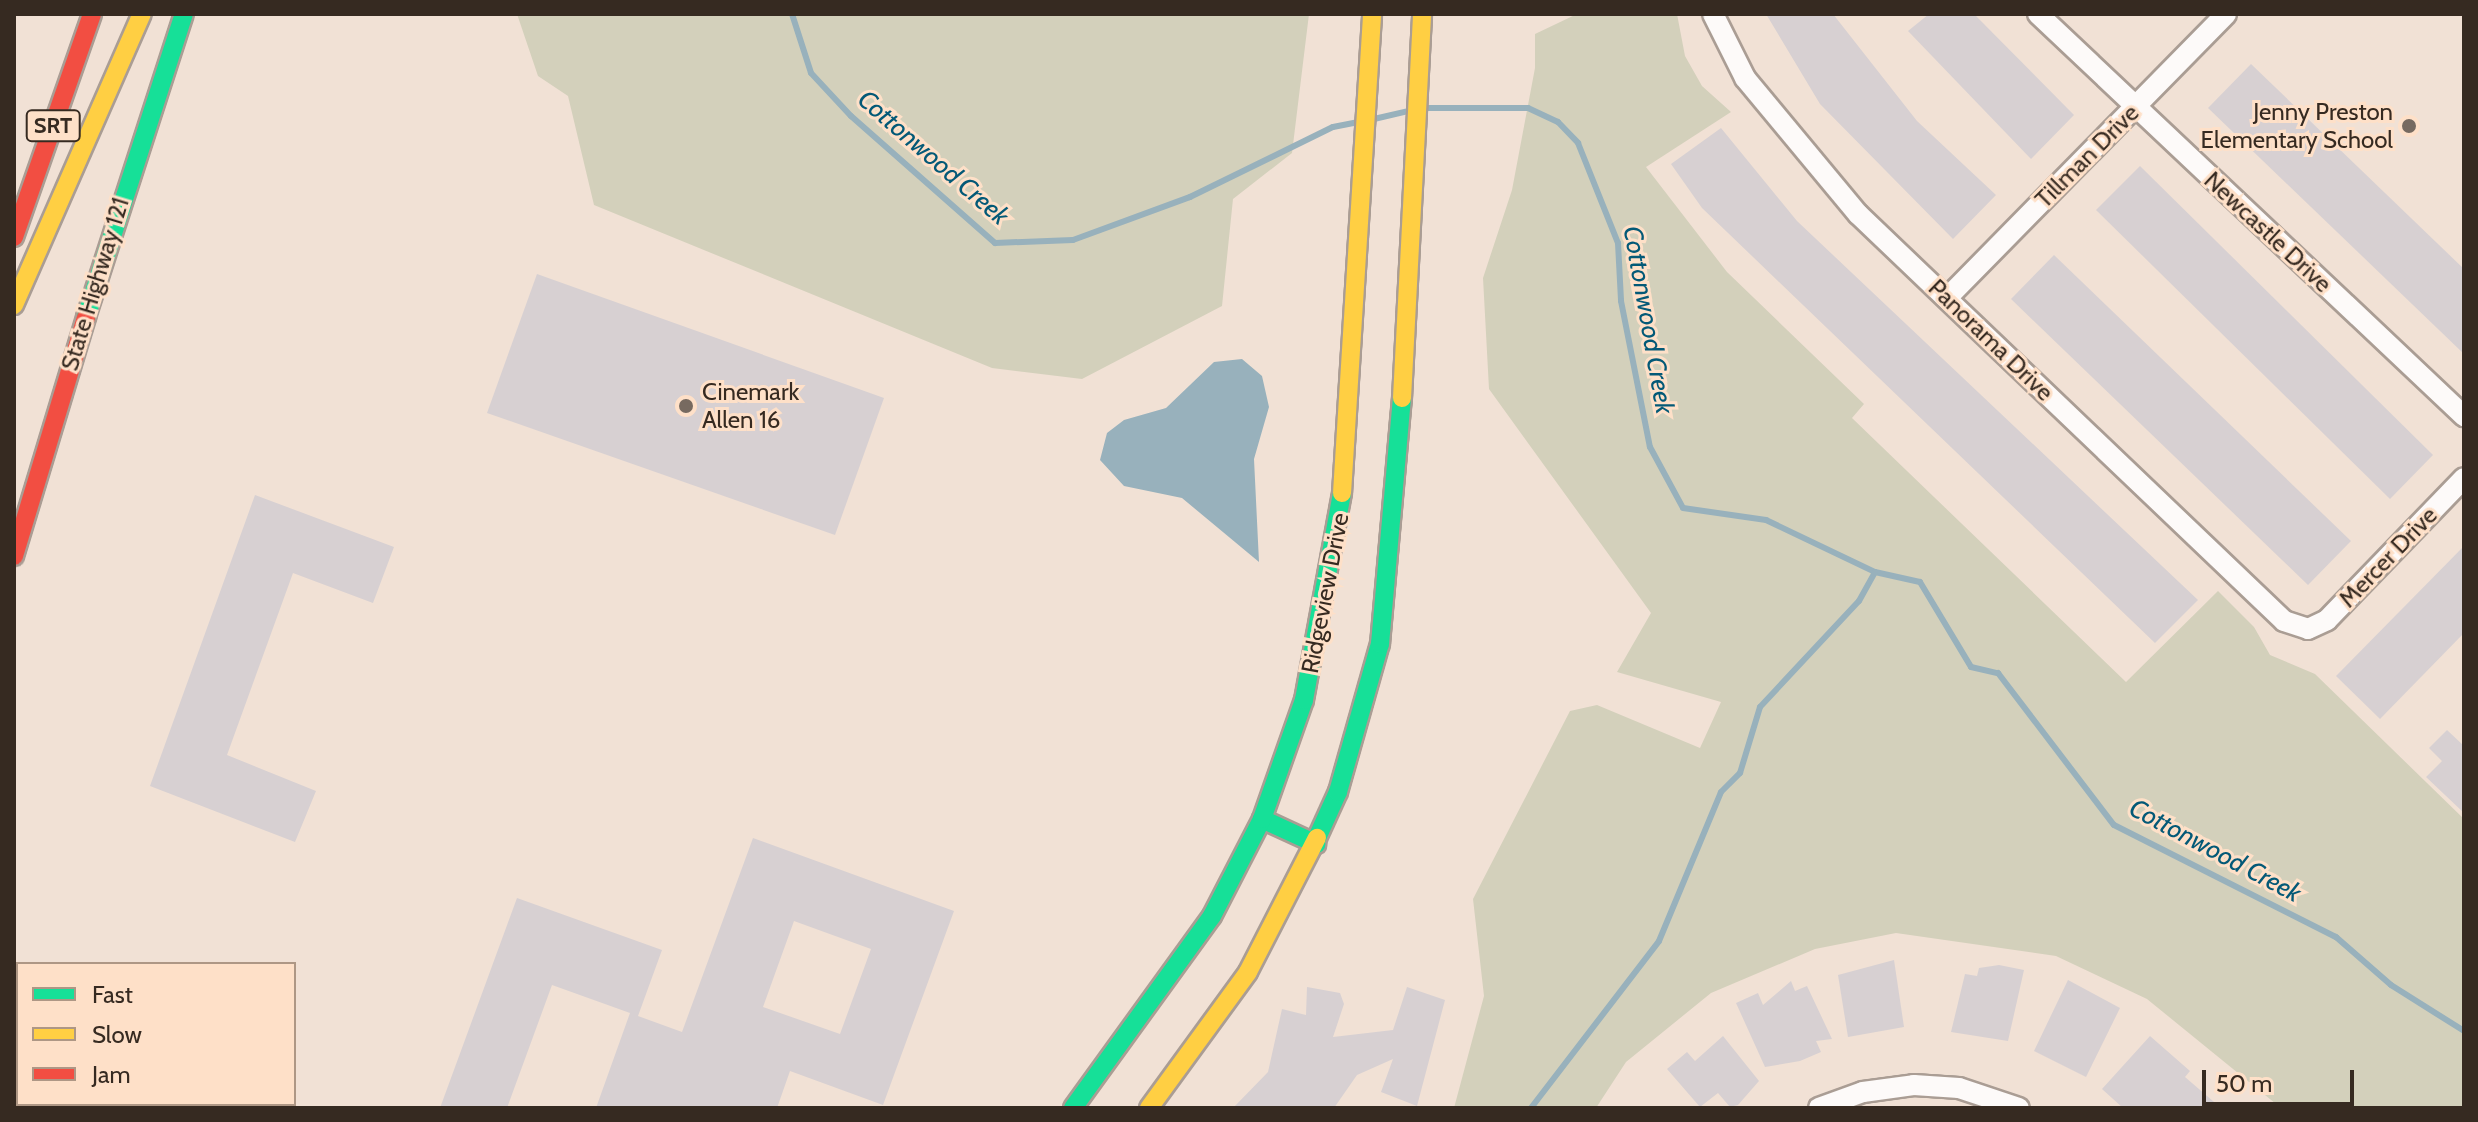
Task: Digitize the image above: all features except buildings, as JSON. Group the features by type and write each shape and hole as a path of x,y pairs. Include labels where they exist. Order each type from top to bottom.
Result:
{"main road":[{"name":"SRT","path":"14,237 92,14"},
{"path":"14,305 142,14"},
{"name":"State Highway 121","path":"14,556 131,165 184,14"},
{"name":"Ridgeview Drive","path":"1073,1108 1177,972 1262,819 1304,700 1340,532 1372,14"},
{"path":"1149,1108 1248,972 1316,844 1355,742 1385,623 1422,14"},
{"path":"1262,819 1316,844"}],"street":[{"name":"Panorama Drive","path":"1713,14 1745,78 1784,132 1947,298 2284,621 2308,629"},
{"name":"Newcastle Drive","path":"2038,14 2464,416"},
{"name":"Tillman Drive","path":"1947,298 2226,14"},
{"name":"Mercer Drive","path":"2308,629 2327,620 2464,478"},
{"path":"1819,1108 1863,1092 1914,1085 1959,1088 2019,1108"}],"shaded area":[{"path":"517,14 1309,14 1292,153 1233,199 1222,306 1082,379 992,368 594,205 568,96 538,76"},
{"path":"1577,14 1677,14 1685,56 1702,86 1731,112 1646,167 1727,272 1864,404 1852,418 2126,682 2218,591 2254,627 2270,655 2315,674 2464,819 2464,1108 2281,1108 2147,999 2056,956 1896,933 1815,949 1711,993 1626,1062 1596,1108 1454,1108 1484,996 1473,899 1570,711 1597,705 1700,748 1721,702 1617,672 1651,613 1489,389 1483,278 1512,190 1535,68 1535,34"}],"water":[{"path":"1242,359 1262,376 1269,407 1254,459 1259,562 1182,498 1124,486 1100,460 1107,433 1124,420 1166,408 1214,362"}],"waterway":[{"name":"Cottonwood Creek","path":"792,14 811,73 851,116 995,243 1073,240 1190,197 1333,127 1359,122"},
{"name":"Cottonwood Creek","path":"1424,108 1528,108 1558,122 1578,143 1618,243 1621,301 1650,447 1683,508 1766,520 1875,572 1920,582 1971,667 1998,673 2114,825 2336,937 2391,985 2464,1031"},
{"name":"Cottonwood Creek","path":"1374,119 1410,111"},
{"path":"1531,1108 1659,941 1721,792 1740,773 1760,707 1859,601 1875,572"}],"traffic: fast":[{"path":"86,317 184,14"},
{"path":"1317,838 1338,792 1380,644 1402,398"},
{"path":"1073,1108 1212,916 1262,819 1304,700 1342,493"},
{"path":"1262,819 1316,844"}],"traffic: slow":[{"path":"14,305 142,14"},
{"path":"1342,493 1372,14"},
{"path":"1402,398 1422,14"},
{"path":"1149,1108 1248,972 1317,838"}],"traffic: jam":[{"path":"14,237 92,14"},
{"path":"14,556 86,317"}],"place":[{"name":"Jenny Preston Elementary School","path":"2409,126"},
{"name":"Cinemark Allen 16","path":"686,406"}]}
